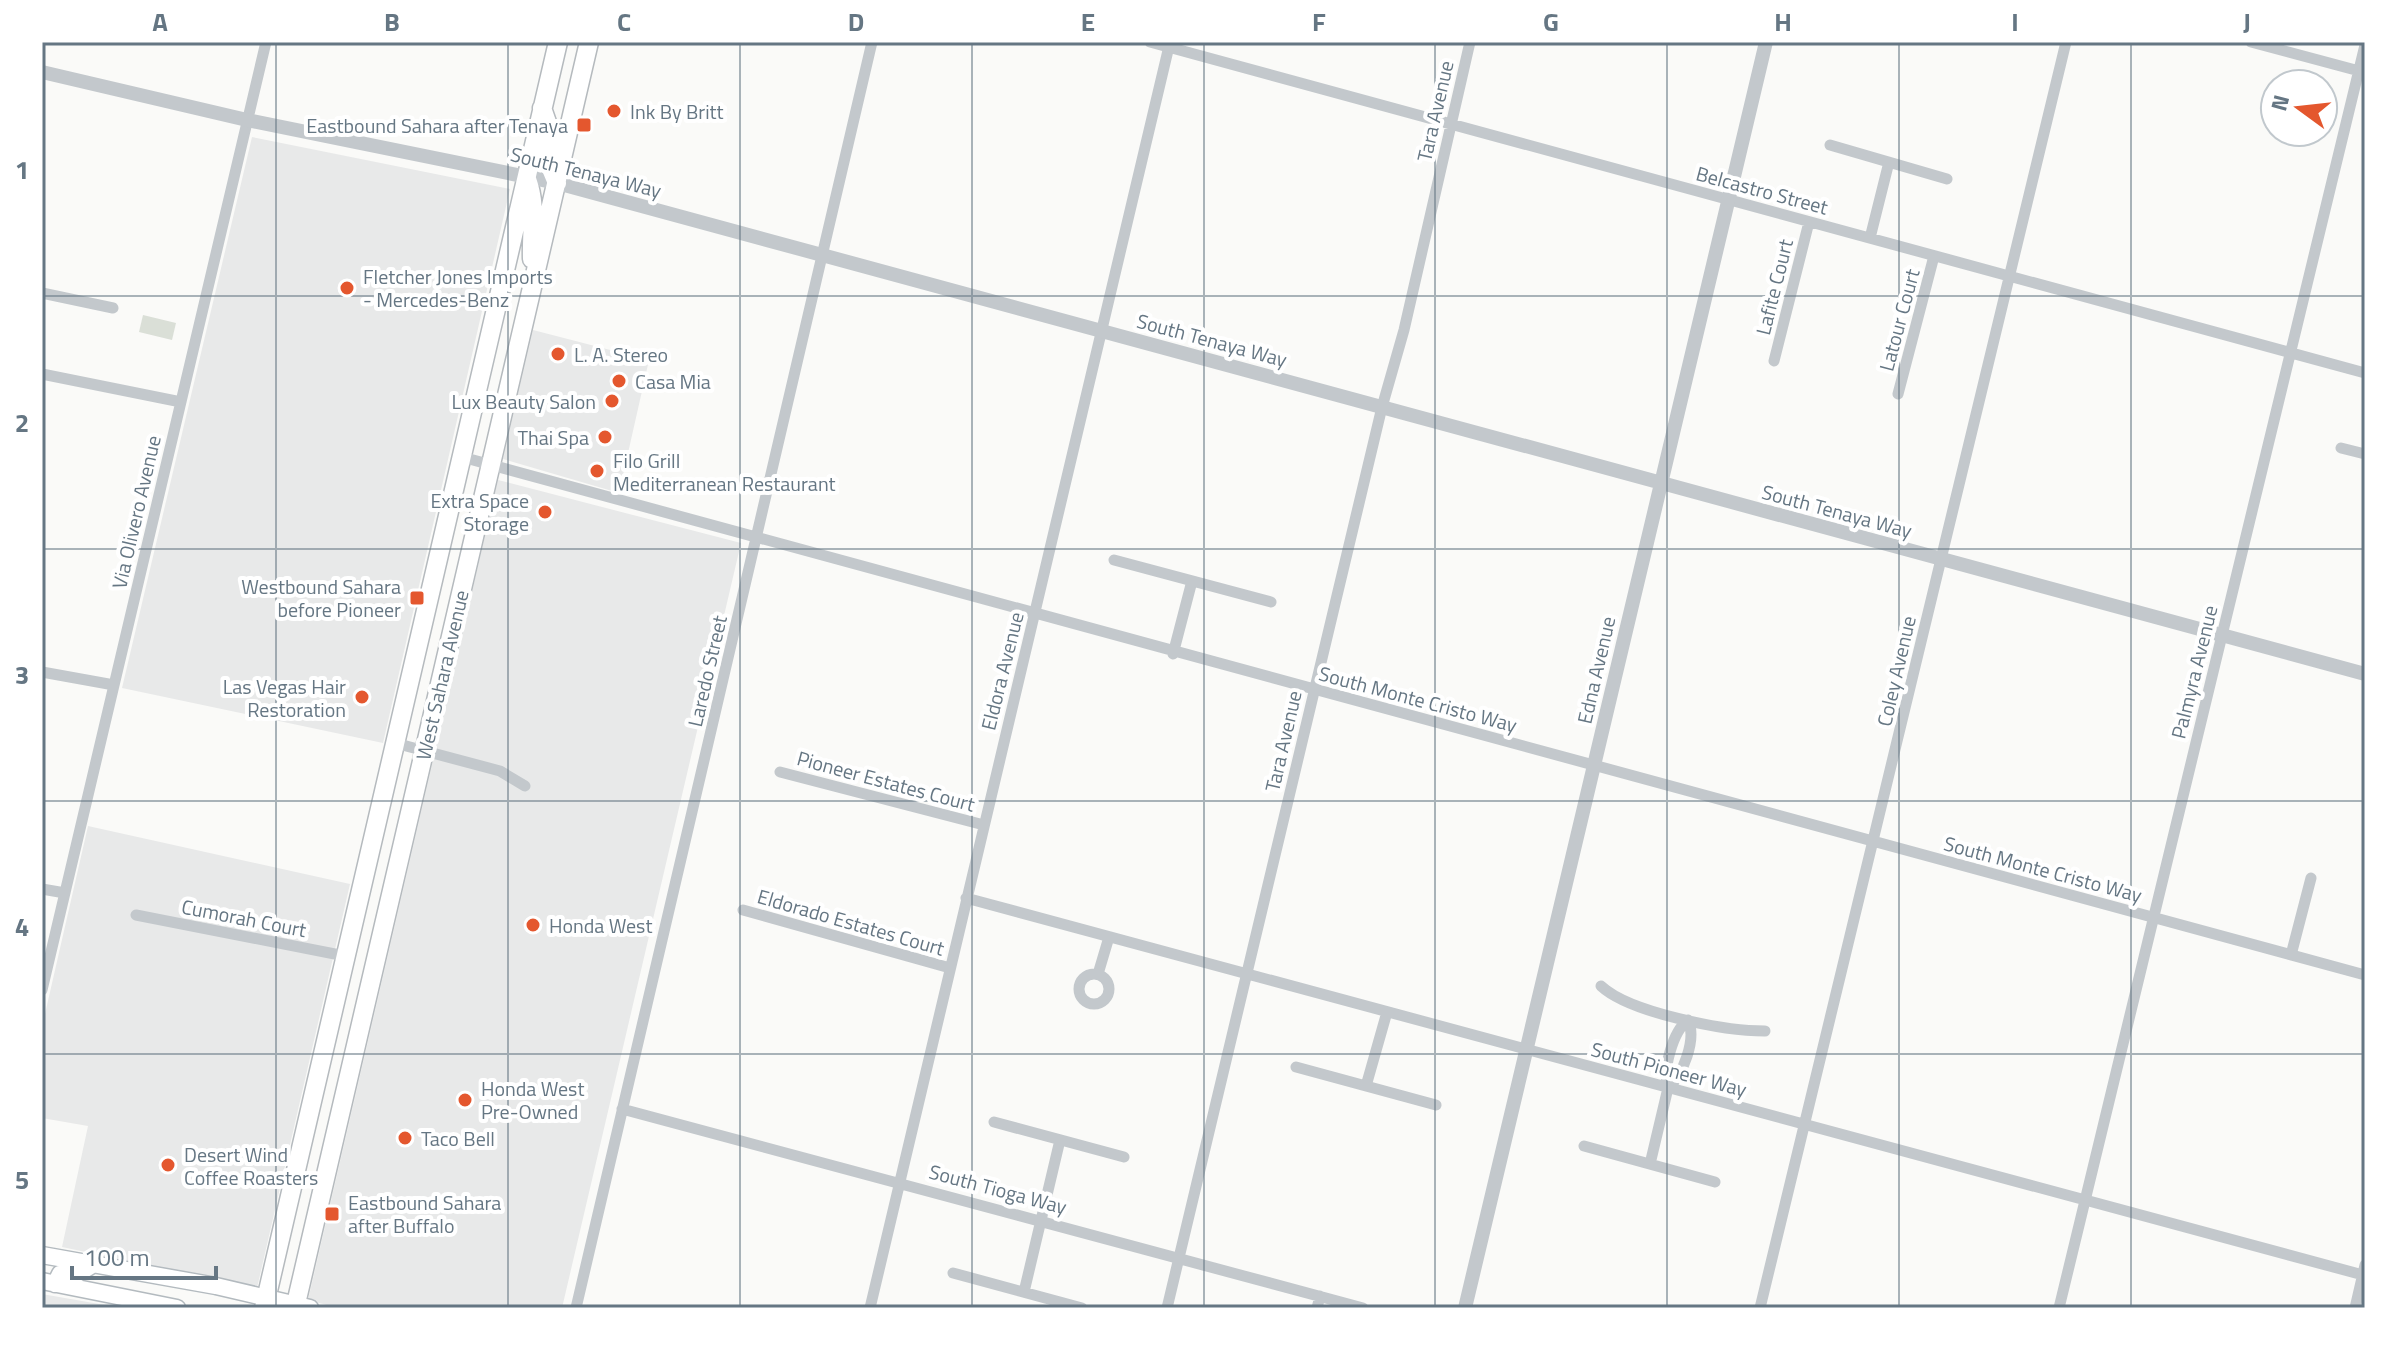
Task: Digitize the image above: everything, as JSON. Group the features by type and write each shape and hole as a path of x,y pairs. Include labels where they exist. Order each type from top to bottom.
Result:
{"main road":[{"name":"West Sahara Avenue","path":"265,1302 558,42"},
{"name":"West Sahara Avenue","path":"301,1307 359,1033 589,42"},
{"path":"542,108 551,134 547,159 557,183"},
{"path":"527,177 536,203 531,228 533,282"},
{"path":"328,1031 359,1033"},
{"path":"42,1255 301,1307"},
{"path":"48,1283 60,1274 76,1275 94,1264"},
{"path":"48,1283 177,1308"}],"street":[{"name":"Via Olivero Avenue","path":"42,990 266,42"},
{"name":"Laredo Street","path":"576,1308 872,42"},
{"name":"Belcastro Street","path":"1150,42 2365,373"},
{"name":"Tara Avenue","path":"1167,1308 1382,407 1404,330 1470,42"},
{"name":"Edna Avenue","path":"1465,1308 1766,42"},
{"name":"Coley Avenue","path":"1760,1308 2066,42"},
{"path":"2251,42 2362,71"},
{"name":"Eldora Avenue","path":"870,1308 1170,45"},
{"name":"Palmyra Avenue","path":"2059,1308 2290,353 2362,71 2365,45"},
{"name":"South Tenaya Way","path":"42,72 247,120 557,183 2365,674"},
{"path":"1830,145 1947,179"},
{"path":"1870,238 1889,162"},
{"name":"Lafite Court","path":"1774,361 1809,222"},
{"name":"Latour Court","path":"1898,394 1934,256"},
{"path":"42,293 113,308"},
{"path":"42,374 181,402"},
{"path":"2341,448 2365,454"},
{"name":"South Monte Cristo Way","path":"462,457 1173,654 2365,975"},
{"path":"1114,560 1271,602"},
{"path":"1173,654 1192,581"},
{"path":"42,672 114,685"},
{"path":"395,743 500,771 525,786"},
{"name":"Pioneer Estates Court","path":"780,772 984,825"},
{"path":"2291,955 2311,878"},
{"path":"42,889 65,893"},
{"name":"South Pioneer Way","path":"966,898 2085,1200 2364,1270"},
{"name":"Eldorado Estates Court","path":"743,910 950,968"},
{"name":"Cumorah Court","path":"136,915 345,956"},
{"path":"1098,974 1109,937"},
{"path":"1601,986 1613,997 1688,1020 1735,1031 1765,1031"},
{"path":"1366,1086 1387,1012"},
{"path":"1650,1164 1668,1088 1680,1077 1692,1029 1688,1020"},
{"path":"1296,1067 1436,1105"},
{"name":"South Tioga Way","path":"622,1109 1179,1257 1318,1302 1363,1308"},
{"path":"994,1122 1124,1157"},
{"path":"1024,1292 1060,1140"},
{"path":"1584,1146 1715,1182"},
{"path":"2355,1308 2364,1270"},
{"path":"953,1273 1082,1308"}],"shaded area":[{"path":"252,137 510,189 383,743 122,688"},
{"path":"143,315 176,323 172,340 139,332"},
{"path":"533,330 649,360 619,493 503,459"},
{"path":"498,480 741,543 562,1308 338,1308 308,1300"},
{"path":"88,826 350,884 257,1288 62,1247 88,1126 42,1118 42,1027"},
{"path":"42,1294 122,1308 42,1308"}],"place":[{"name":"Ink By Britt","path":"614,111"},
{"name":"Eastbound Sahara after Tenaya","path":"584,125"},
{"name":"Fletcher Jones Imports - Mercedes-Benz","path":"347,288"},
{"name":"L. A. Stereo","path":"558,354"},
{"name":"Casa Mia","path":"619,381"},
{"name":"Lux Beauty Salon","path":"612,401"},
{"name":"Thai Spa","path":"605,437"},
{"name":"Filo Grill Mediterranean Restaurant","path":"597,471"},
{"name":"Extra Space Storage","path":"545,512"},
{"name":"Westbound Sahara before Pioneer","path":"417,598"},
{"name":"Las Vegas Hair Restoration","path":"362,697"},
{"name":"Honda West","path":"533,925"},
{"name":"Honda West Pre-Owned","path":"465,1100"},
{"name":"Taco Bell","path":"405,1138"},
{"name":"Desert Wind Coffee Roasters","path":"168,1165"},
{"name":"Eastbound Sahara after Buffalo","path":"332,1214"}]}
